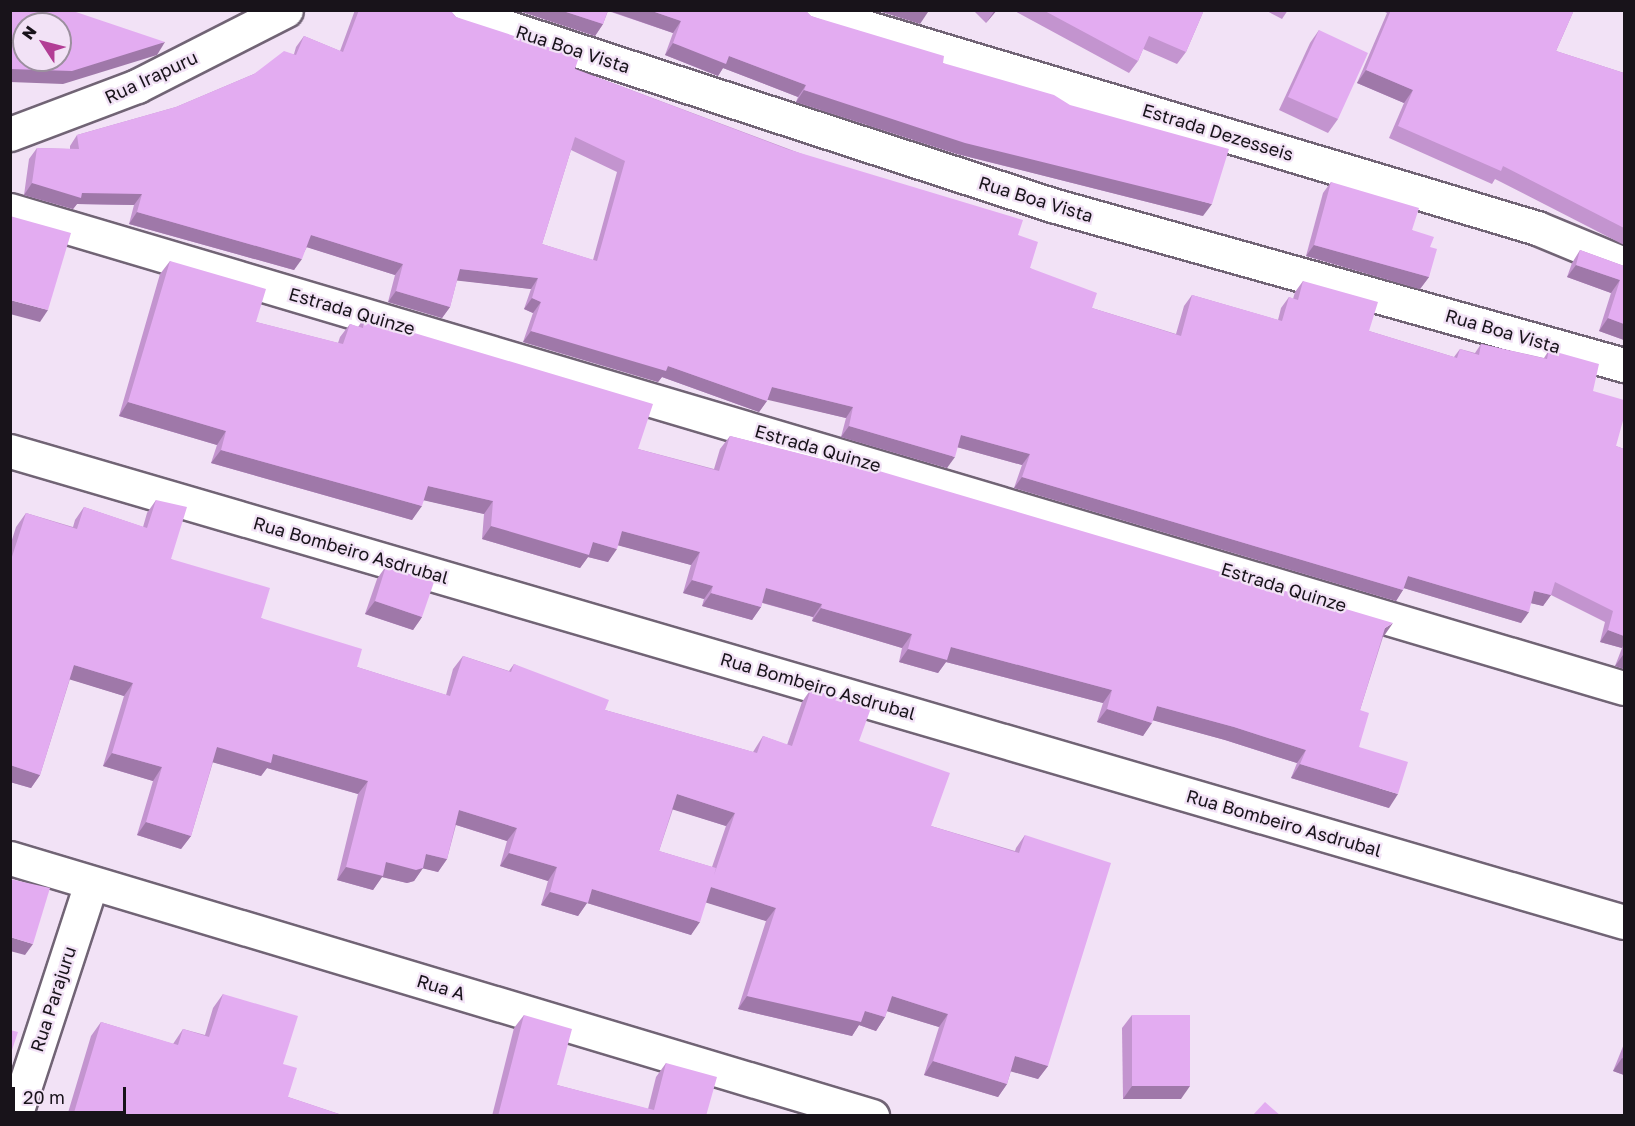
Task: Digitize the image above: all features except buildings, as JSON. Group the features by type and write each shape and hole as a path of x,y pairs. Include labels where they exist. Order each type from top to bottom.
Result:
{"street":[{"name":"Rua Irapuru","path":"10,134 137,86 286,10"},
{"name":"Rua Boa Vista","path":"454,10 1052,205 1624,365"},
{"name":"Estrada Dezesseis","path":"808,10 1537,228 1624,264"},
{"name":"Estrada Quinze","path":"10,210 1624,688"},
{"name":"Rua Bombeiro Asdrubal","path":"10,451 1624,922"},
{"name":"Rua A","path":"10,858 872,1116"},
{"name":"Rua Parajuru","path":"15,1116 91,883"}]}
